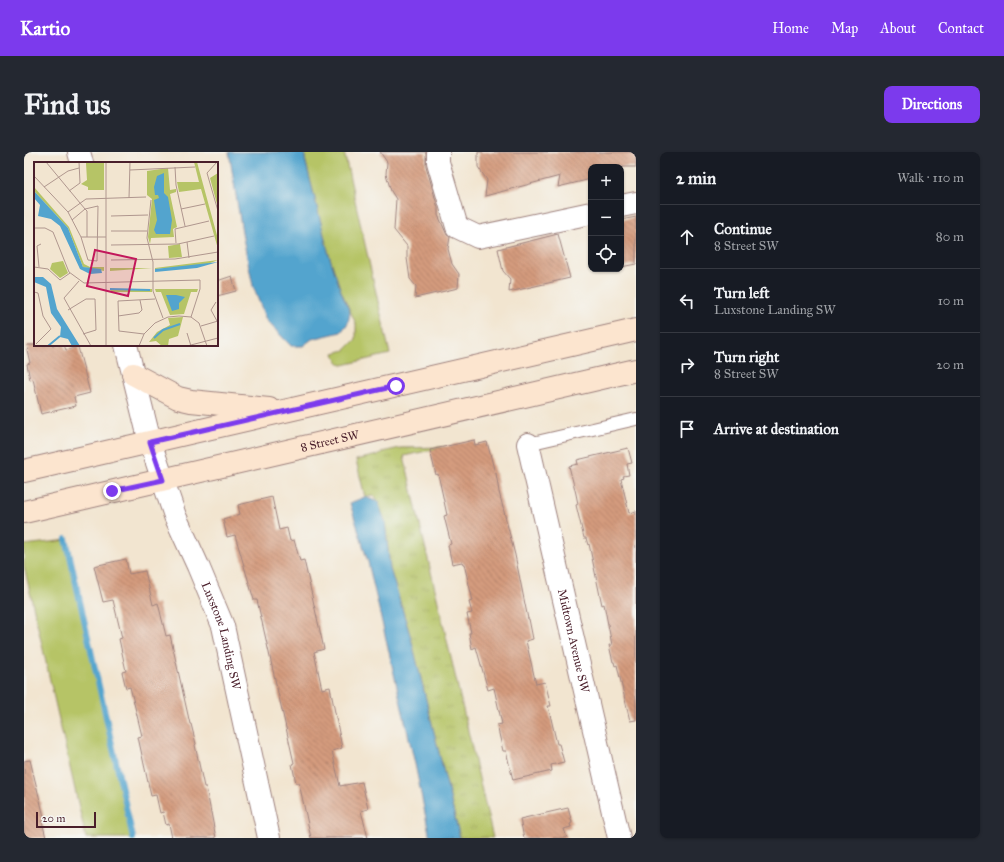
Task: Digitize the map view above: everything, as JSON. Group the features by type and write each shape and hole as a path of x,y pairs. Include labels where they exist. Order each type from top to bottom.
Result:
{"main road":[{"path":"24,471 636,330"},
{"name":"8 Street SW","path":"24,512 636,370"},
{"path":"133,374 184,400 288,411"}],"street":[{"path":"79,152 82,162"},
{"path":"438,152 438,162 457,227 478,237 588,214"},
{"path":"624,205 636,203"},
{"name":"Luxstone Landing SW","path":"126,346 150,442 175,516 223,626 269,838"},
{"name":"Midtown Avenue SW","path":"528,444 619,838"}],"lane":[{"path":"528,444 636,419"}],"green space":[{"path":"305,152 344,152 390,354 343,365 335,357 334,353 345,350 356,339 356,324 341,291 329,255 305,159"},
{"path":"445,447 404,456 493,838 460,838 411,638 390,569 385,521 375,496 365,497 356,460 400,448"},
{"path":"67,540 134,838 86,838 24,566 24,545"}],"water":[{"path":"229,152 305,152 305,159 329,255 350,312 348,323 341,332 312,339 303,346 291,346 266,320 253,286 243,238"},
{"path":"365,497 378,502 385,521 390,569 411,638 460,838 430,838 415,764 368,562 350,503"}],"building":[{"path":"380,152 426,152 426,166 438,208 438,215 447,235 450,237 448,249 452,264 459,274 458,288 415,298 416,286 410,279 407,246 394,230 396,199 391,191 386,174 387,162"},
{"path":"478,152 636,152 636,167 624,167 624,164 588,164 588,180 558,187 560,176 485,196 487,180 478,167"},
{"path":"636,217 636,264 624,266 624,236 624,219"},
{"path":"558,234 570,278 509,292 510,279 503,271 498,249"},
{"path":"232,276 236,291 218,296 218,281"},
{"path":"27,345 64,346 66,350 78,347 90,393 74,397 76,406 41,414 33,379 30,380 27,364 30,363"},
{"path":"474,440 475,445 487,442 496,473 499,492 515,555 533,639 526,641 536,684 545,682 551,706 548,706 557,744 559,744 564,762 551,765 552,771 513,780 506,751 503,751 497,725 502,724 494,688 488,690 476,647 472,649 469,633 471,633 467,614 472,613 469,602 473,601 464,564 462,562 452,564 448,545 451,544 444,516 447,515 438,474 436,475 430,450"},
{"path":"628,448 632,463 627,464 629,475 623,476 624,478 621,479 629,513 636,511 636,720 630,721 617,665 615,666 613,662 609,645 612,645 604,604 602,605 589,544 588,545 586,538 584,538 569,466 578,464 577,460"},
{"path":"272,497 279,530 287,528 290,541 294,540 300,561 304,560 324,649 314,652 322,689 330,687 342,748 332,751 340,786 362,782 368,809 361,811 368,838 311,838 299,783 296,783 292,764 294,763 257,600 254,600 235,535 227,537 223,519 240,514 238,505"},
{"path":"126,559 129,574 145,571 153,605 158,603 166,636 170,635 196,744 204,787 206,787 216,838 172,838 169,824 166,825 163,812 160,813 156,795 151,796 138,737 142,736 130,687 126,688 122,672 126,671 119,639 122,638 113,600 103,602 94,566"},
{"path":"30,760 45,821 42,821 46,838 24,838 24,761"},
{"path":"568,808 572,823 570,824 571,827 564,829 567,838 524,838 520,819"}],"waterway":[{"path":"66,539 133,838"}],"route":[{"path":"112,491 163,480 150,442 396,386"}]}
